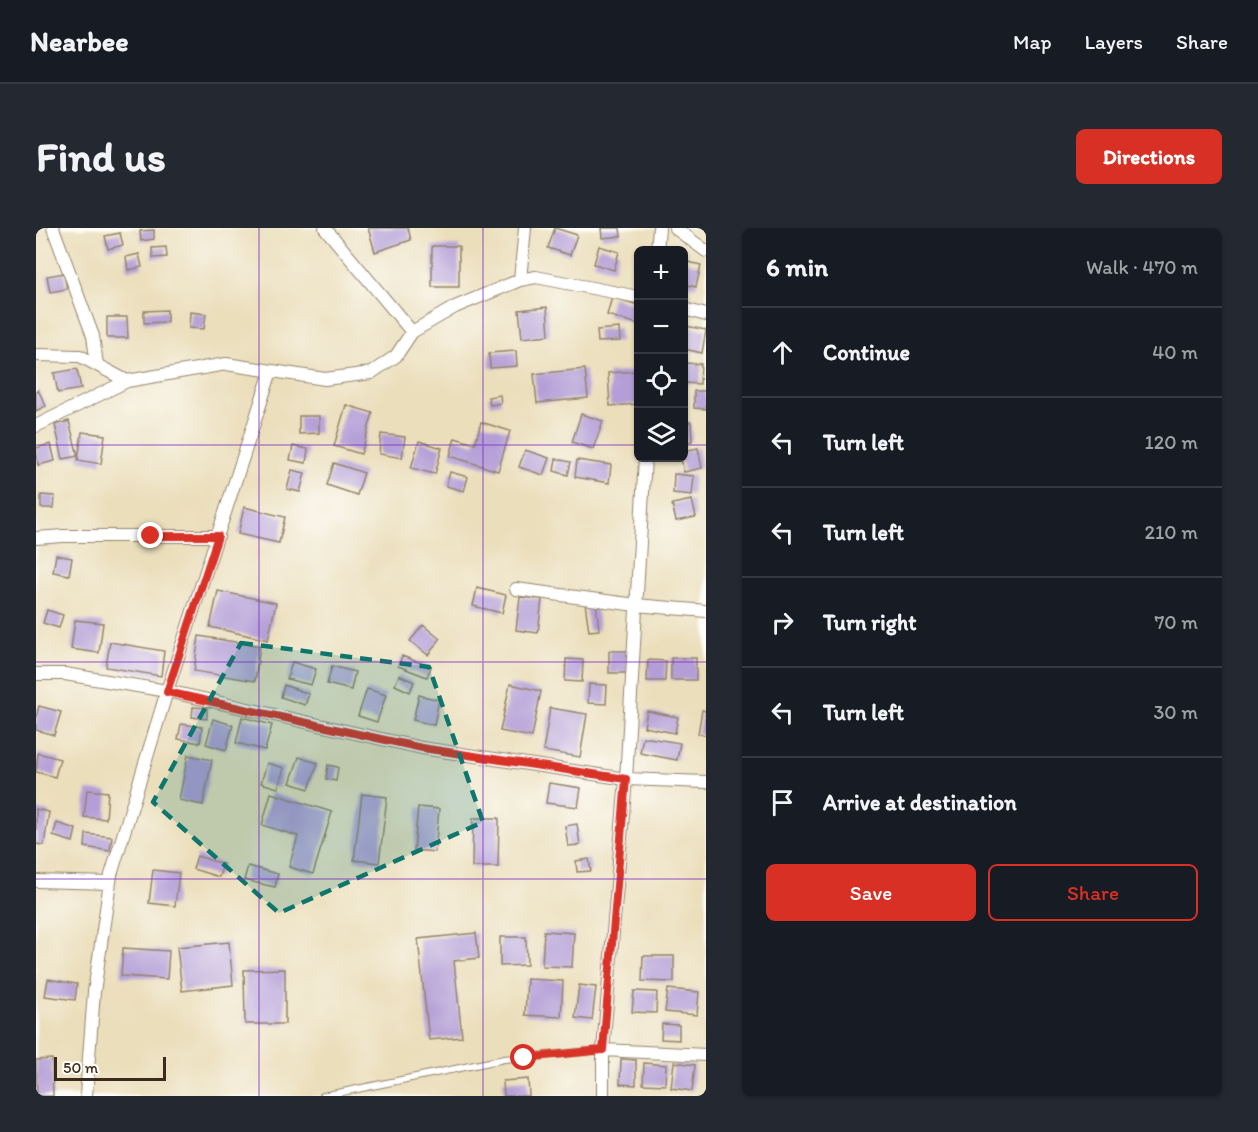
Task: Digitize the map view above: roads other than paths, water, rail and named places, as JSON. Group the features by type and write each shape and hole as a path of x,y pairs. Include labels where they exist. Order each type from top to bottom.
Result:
{"street":[{"path":"53,228 93,336 97,365"},
{"path":"325,228 412,332"},
{"path":"520,280 525,228"},
{"path":"657,246 659,228"},
{"path":"675,228 706,251"},
{"path":"36,426 127,381 226,364 325,380 371,373 396,356 412,332 455,307 520,280 536,277 634,296"},
{"path":"688,310 706,315"},
{"path":"36,355 80,356 127,381"},
{"path":"86,1096 94,992 110,883 167,692 271,371"},
{"path":"603,1096 603,1050 626,779 645,462"},
{"path":"36,538 218,536"},
{"path":"516,589 636,605 706,611"},
{"path":"36,674 66,674 167,692 422,748 626,779 706,782"},
{"path":"36,881 110,883"},
{"path":"603,1050 706,1055"}],"lane":[{"path":"323,1096 504,1059 603,1050"}]}
